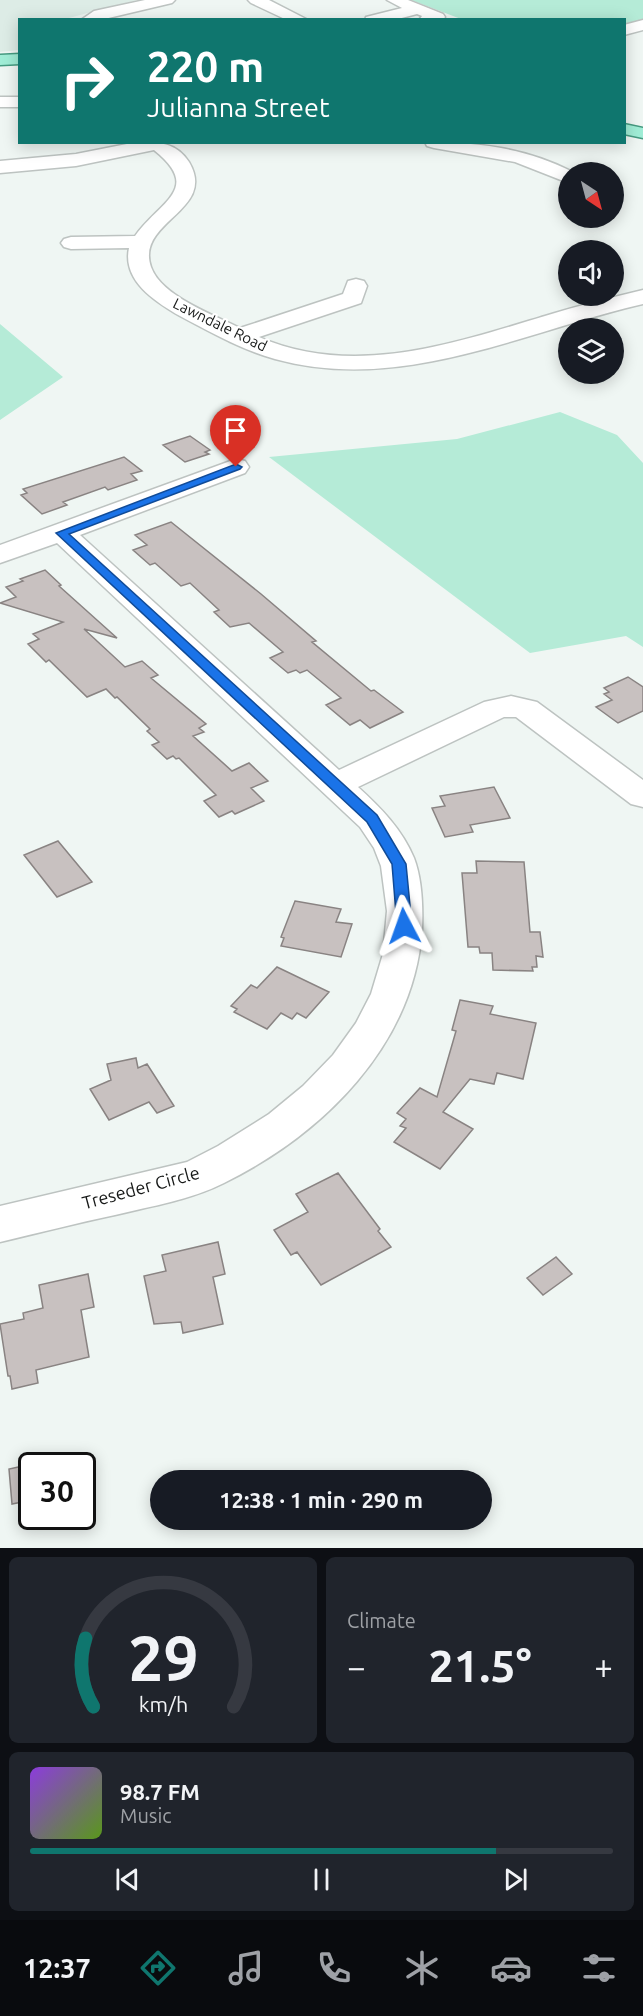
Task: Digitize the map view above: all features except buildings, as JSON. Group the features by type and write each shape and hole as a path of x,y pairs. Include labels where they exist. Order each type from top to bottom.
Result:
{"main road":[{"path":"0,60 18,59"},
{"path":"626,129 643,133"}],"street":[{"path":"94,18 110,12 167,0"},
{"path":"395,0 422,14"},
{"path":"80,4 110,12"},
{"path":"256,8 283,12 296,18"},
{"path":"389,18 422,14"},
{"path":"626,29 643,25"},
{"path":"0,102 18,102"},
{"path":"0,167 76,160 151,144"},
{"path":"71,243 139,242 174,207 186,184 184,169 180,162 157,144"},
{"path":"445,144 520,157 558,173"},
{"name":"Lawndale Road","path":"139,242 140,266 150,284 170,302 270,350 310,359 355,364 395,363 449,353 613,304 638,307"},
{"path":"239,336 353,298 356,286"},
{"path":"0,555 236,467"},
{"name":"Treseder Circle","path":"0,1224 186,1180 225,1162 295,1118 324,1093 368,1039 394,985 402,952 404,911 399,864 372,819 62,533"},
{"path":"335,785 495,709 511,706 525,709 643,796"}],"shaded area":[{"path":"0,0 137,0 69,18 18,18 18,50 0,52"}],"green space":[{"path":"411,0 643,0 643,25 626,29 626,18 458,18"},
{"path":"0,324 63,377 0,420"},
{"path":"560,412 617,435 643,463 643,647 626,636 530,653 269,457 457,439"}],"route":[{"path":"236,467 62,533 372,819 399,864 404,926"}]}
